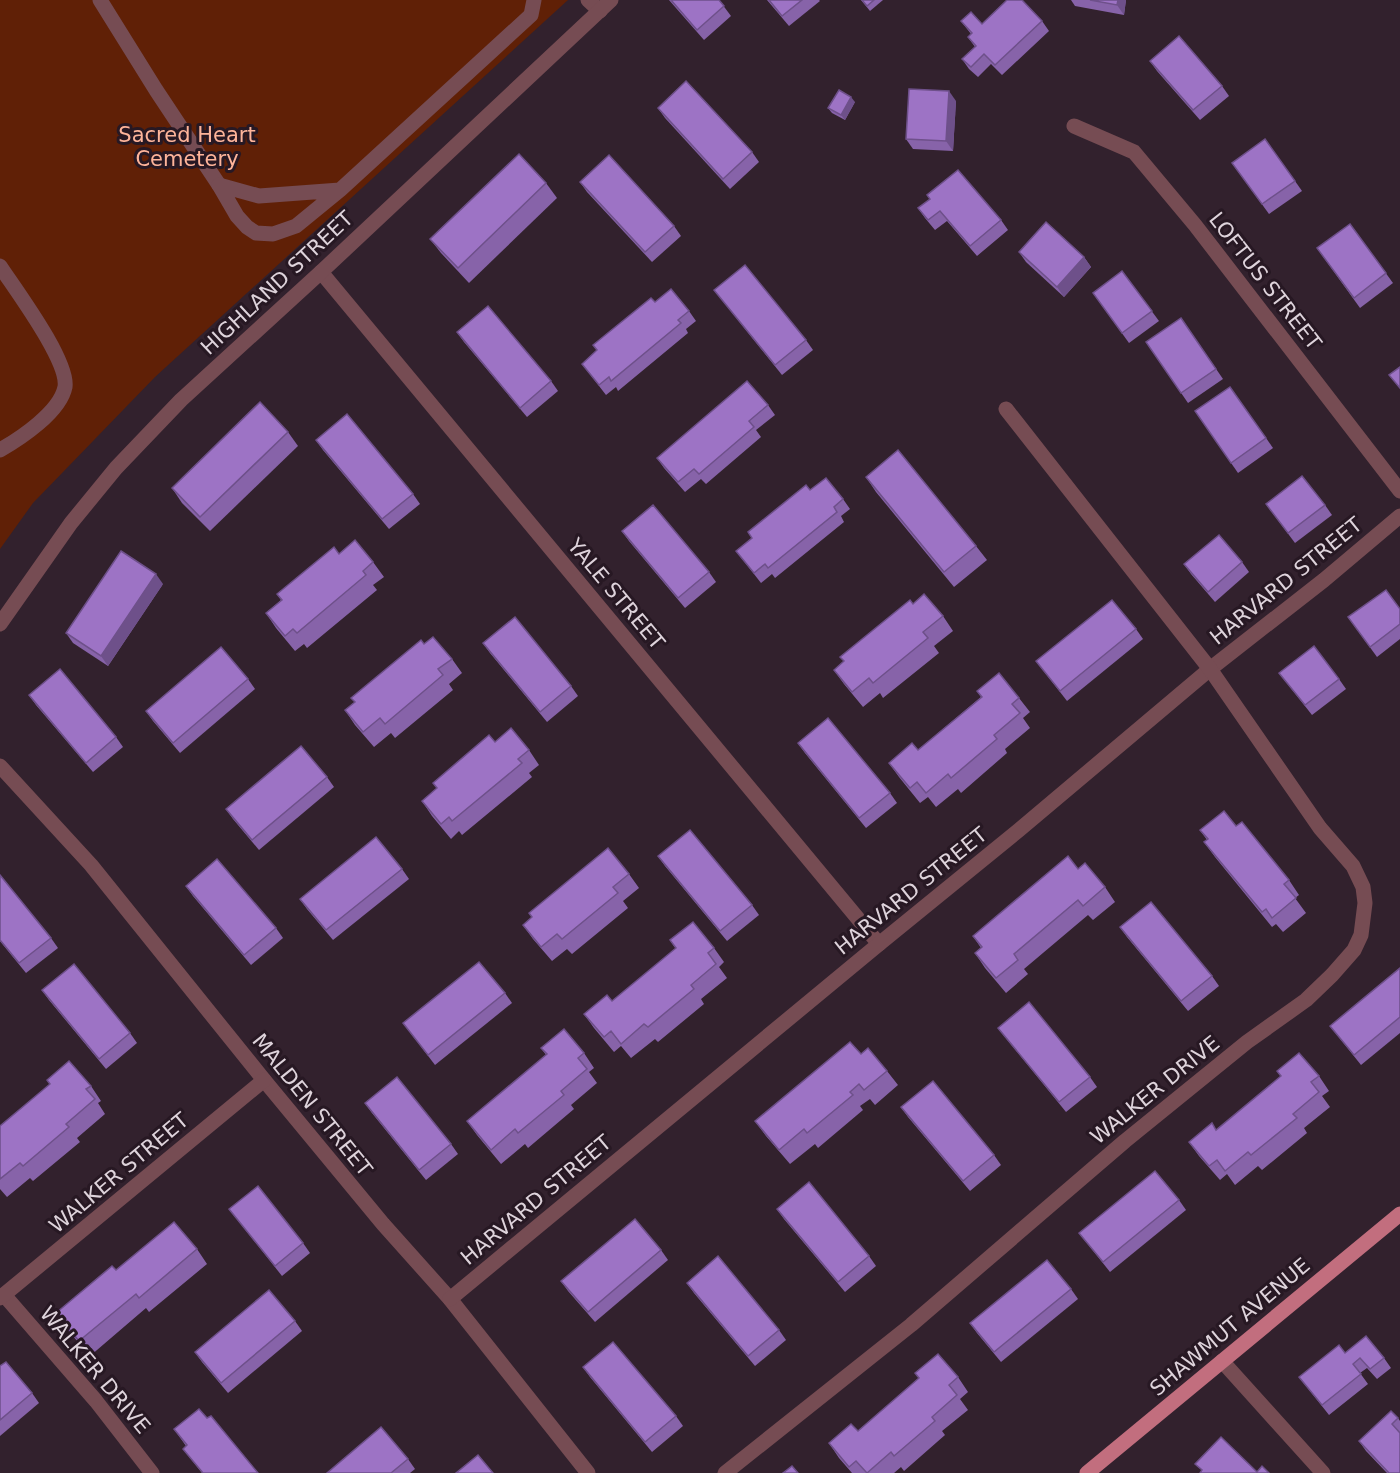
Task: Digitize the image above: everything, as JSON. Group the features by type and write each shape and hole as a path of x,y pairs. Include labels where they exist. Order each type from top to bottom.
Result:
{"main road":[{"name":"SHAWMUT AVENUE","path":"1087,1473 1400,1214"}],"street":[{"path":"100,0 237,216 256,233 273,234 296,226 340,190 531,15 534,0"},
{"path":"588,0 606,5"},
{"name":"HIGHLAND STREET","path":"0,624 71,523 116,468 181,400 606,5"},
{"name":"LOFTUS STREET","path":"1074,126 1134,152 1196,225 1400,491"},
{"path":"219,185 260,196 340,190"},
{"path":"0,266 56,352 65,386 58,402 39,424 0,450"},
{"name":"YALE STREET","path":"321,272 879,944"},
{"name":"WALKER DRIVE","path":"725,1473 911,1325 1048,1206 1246,1042 1306,1000 1354,950 1361,935 1365,903 1363,887 1353,866 1320,828 1210,669 1006,409"},
{"name":"HARVARD STREET","path":"450,1299 1019,830 1210,669 1324,580 1400,516"},
{"name":"MALDEN STREET","path":"0,766 91,865 383,1224 450,1299 588,1473"},
{"name":"WALKER STREET","path":"2,1297 264,1080"},
{"name":"WALKER DRIVE","path":"2,1297 96,1401 152,1473"},
{"path":"1222,1361 1323,1473"}],"green space":[{"name":"Sacred Heart Cemetery","path":"0,0 568,0 155,377 33,503 0,549"}],"building":[{"path":"671,0 719,0 724,6 697,30"},
{"path":"769,0 802,0 782,16"},
{"path":"862,0 874,0 867,6"},
{"path":"1007,0 1022,0 1042,21 995,65 984,54 971,67 962,59 976,46 968,37 972,33 961,21 971,12 982,24"},
{"path":"1090,0 1118,0 1117,5"},
{"path":"1179,36 1222,86 1193,110 1150,61"},
{"path":"686,81 752,152 723,179 658,108"},
{"path":"909,89 949,91 946,141 906,139"},
{"path":"839,90 851,97 841,115 828,108"},
{"path":"1265,139 1295,181 1262,204 1232,163"},
{"path":"519,154 546,183 458,268 430,239"},
{"path":"609,155 674,226 645,252 580,182"},
{"path":"958,170 1001,220 970,246 940,211 928,220 918,208 930,199 927,195"},
{"path":"1046,222 1084,257 1057,287 1019,252"},
{"path":"1350,224 1386,273 1354,298 1317,248"},
{"path":"745,265 806,340 775,365 714,290"},
{"path":"1122,271 1152,311 1122,333 1093,293"},
{"path":"671,289 689,311 678,320 681,323 611,381 609,377 599,385 582,364 597,350 593,345 651,298 655,302"},
{"path":"488,306 551,381 520,408 457,332"},
{"path":"1181,318 1216,369 1181,393 1146,342"},
{"path":"1400,367 1400,388 1389,375"},
{"path":"747,381 768,405 749,421 754,427 699,474 694,469 678,482 657,458"},
{"path":"1230,387 1266,438 1231,463 1195,411"},
{"path":"260,402 288,432 200,517 172,488"},
{"path":"347,414 413,494 382,519 316,440"},
{"path":"898,450 976,546 944,572 866,477"},
{"path":"1302,476 1325,505 1288,533 1266,504"},
{"path":"826,478 843,499 834,507 837,512 768,568 765,564 754,573 736,551 752,538 748,532 806,485 810,490"},
{"path":"653,505 709,572 678,598 622,531"},
{"path":"1219,535 1242,562 1208,592 1184,564"},
{"path":"355,540 373,562 363,571 366,575 297,633 293,629 285,636 266,613 282,600 277,594 334,547 339,554"},
{"path":"121,551 156,574 101,656 66,633"},
{"path":"1386,590 1400,609 1400,624 1370,647 1348,617"},
{"path":"924,594 943,616 923,632 928,638 873,683 869,678 852,692 834,670 844,661 840,657 910,600 913,604"},
{"path":"1112,600 1136,629 1060,691 1036,661"},
{"path":"515,617 571,686 540,712 483,643"},
{"path":"433,637 452,659 438,669 443,675 385,724 380,718 363,732 345,710 355,702 351,698 421,640 424,644"},
{"path":"1314,646 1339,679 1305,705 1279,673"},
{"path":"221,647 248,679 173,743 146,711"},
{"path":"60,669 116,737 86,763 29,695"},
{"path":"999,673 1019,698 1012,704 1020,713 994,735 997,739 951,778 948,774 926,793 917,782 910,788 889,763 912,743 918,750 982,697 977,691"},
{"path":"828,718 890,793 859,818 798,743"},
{"path":"511,728 529,750 518,759 522,763 452,821 449,817 441,824 422,801 437,788 433,783 489,735 495,742"},
{"path":"301,746 327,777 252,840 226,809"},
{"path":"1224,811 1236,826 1242,822 1289,880 1284,884 1296,898 1272,918 1266,909 1262,912 1204,842 1208,839 1200,830"},
{"path":"690,830 752,905 720,931 658,856"},
{"path":"376,837 402,869 326,930 300,899"},
{"path":"608,848 629,874 613,887 618,893 562,939 557,934 541,947 523,925 532,917 529,913"},
{"path":"1068,856 1078,869 1085,863 1105,887 1083,906 1078,900 1014,954 1018,960 996,978 975,953 982,947 973,936"},
{"path":"217,859 276,928 244,955 186,886"},
{"path":"0,875 51,938 19,963 0,940"},
{"path":"1151,902 1212,976 1181,1001 1120,927"},
{"path":"693,922 714,948 708,953 716,964 691,985 694,989 648,1027 644,1024 621,1044 611,1031 604,1037 584,1014 607,995 612,1001 676,948 670,940"},
{"path":"479,962 505,993 428,1055 403,1023"},
{"path":"74,964 130,1033 99,1059 42,990"},
{"path":"1400,968 1400,1017 1354,1055 1330,1026"},
{"path":"1029,1002 1090,1077 1059,1102 998,1028"},
{"path":"564,1029 584,1053 578,1058 587,1069 561,1091 564,1095 518,1133 515,1129 491,1150 467,1121 547,1054 541,1048"},
{"path":"850,1042 861,1054 868,1048 887,1071 864,1090 859,1084 850,1092 853,1095 807,1133 804,1129 779,1150 755,1121"},
{"path":"1299,1053 1319,1076 1311,1082 1319,1092 1293,1114 1297,1118 1251,1155 1248,1152 1225,1171 1217,1160 1209,1166 1189,1142 1212,1123 1216,1130 1281,1076 1277,1071"},
{"path":"69,1061 91,1086 86,1089 95,1099 66,1124 69,1127 23,1166 20,1163 0,1179 0,1126 50,1084 47,1080"},
{"path":"397,1077 451,1144 419,1170 365,1103"},
{"path":"933,1081 994,1155 963,1181 901,1107"},
{"path":"1155,1171 1179,1200 1103,1262 1079,1233"},
{"path":"809,1182 869,1256 838,1282 777,1209"},
{"path":"258,1186 303,1243 275,1266 229,1209"},
{"path":"635,1219 661,1250 588,1312 561,1281"},
{"path":"174,1222 197,1249 139,1298 136,1294 79,1341 56,1313 112,1266 116,1270"},
{"path":"718,1256 779,1330 748,1356 687,1283"},
{"path":"1047,1260 1071,1289 994,1352 970,1323"},
{"path":"269,1290 295,1321 221,1383 195,1352"},
{"path":"1366,1336 1384,1358 1370,1369 1360,1358 1353,1364 1361,1374 1322,1405 1299,1377 1339,1345 1345,1353"},
{"path":"613,1342 676,1416 645,1442 583,1367"},
{"path":"938,1354 958,1377 949,1385 957,1395 932,1417 935,1421 894,1456 891,1452 867,1473 856,1461 849,1467 829,1443 851,1424 858,1431 919,1378 915,1373"},
{"path":"6,1362 32,1393 0,1420 0,1366"},
{"path":"199,1409 207,1418 211,1416 258,1473 203,1473 183,1449 187,1445 174,1429"},
{"path":"1391,1411 1398,1418 1392,1424 1400,1433 1400,1473 1389,1473 1359,1441"},
{"path":"381,1427 408,1459 391,1473 327,1473"},
{"path":"1221,1437 1257,1472 1262,1466 1269,1473 1200,1473 1202,1470 1195,1464"},
{"path":"478,1455 493,1473 456,1473"},
{"path":"792,1466 798,1473 783,1473"}]}
